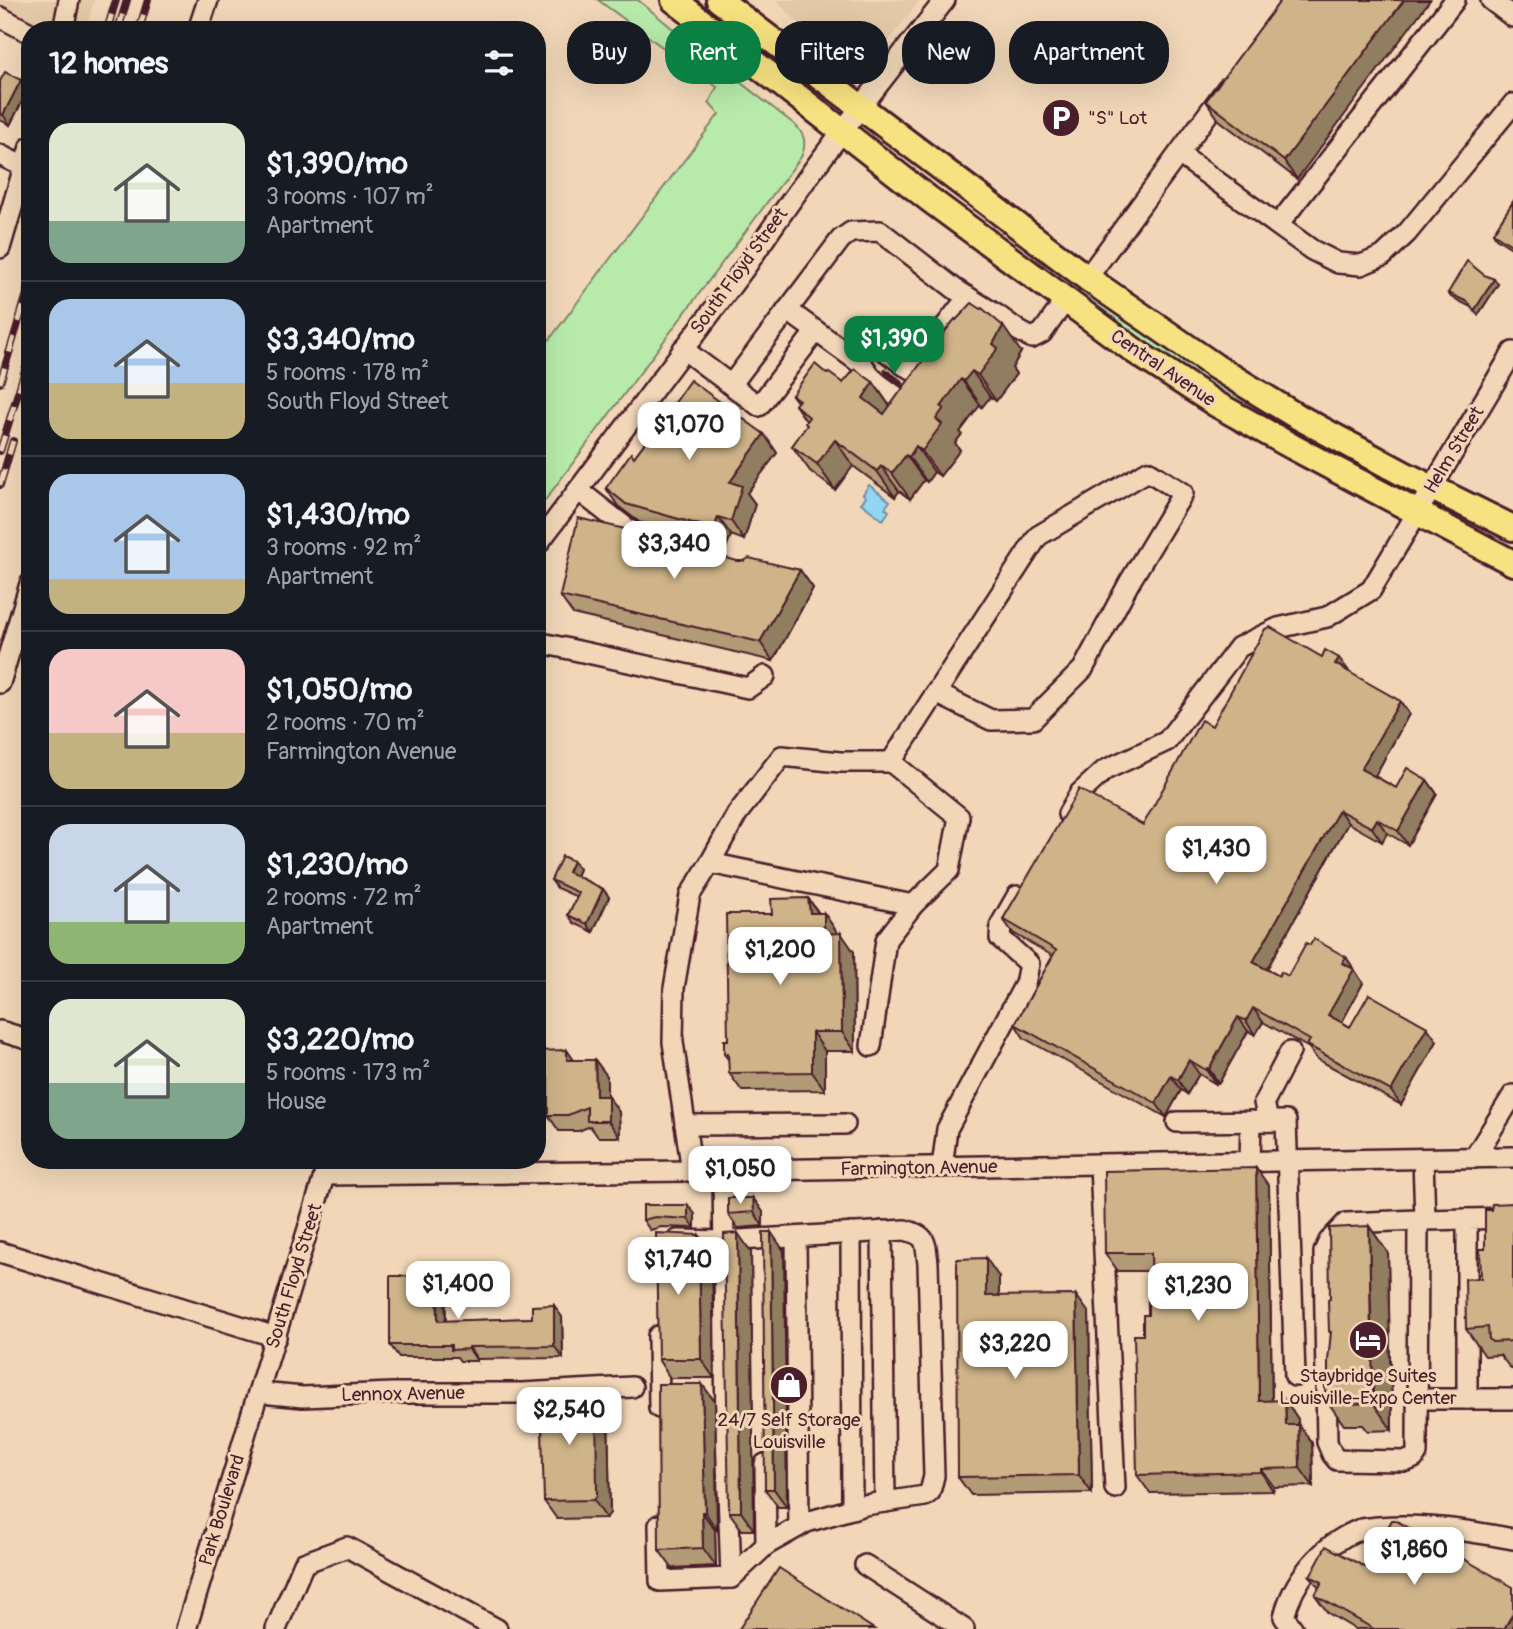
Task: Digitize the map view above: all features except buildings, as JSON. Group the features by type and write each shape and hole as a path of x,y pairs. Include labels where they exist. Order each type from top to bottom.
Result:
{"main road":[{"name":"Central Avenue","path":"674,0 929,199 1136,352 1216,404 1417,514 1513,563"},
{"name":"Central Avenue","path":"719,0 1087,278 1216,367 1293,414 1431,488 1513,528"}],"street":[{"path":"65,21 69,0"},
{"path":"201,21 208,0"},
{"name":"South Floyd Street","path":"546,533 747,265 776,220 841,131 945,0"},
{"path":"1278,225 1455,0"},
{"path":"1491,0 1513,17"},
{"path":"0,17 21,28"},
{"path":"1087,278 1235,78"},
{"path":"1179,154 1312,250 1338,263 1361,265 1383,256 1407,233 1513,104"},
{"path":"0,155 21,166"},
{"path":"0,248 21,177"},
{"path":"731,385 841,239 852,232 880,231 936,275 1032,338 1042,333 1065,301"},
{"path":"788,310 863,365 879,384 907,402 918,389 923,358 968,297"},
{"path":"683,349 759,406 816,331"},
{"path":"857,361 872,341 905,366 920,373"},
{"name":"Helm Street","path":"1058,829 1080,793 1105,770 1167,741 1239,647 1279,628 1327,617 1371,590 1513,352"},
{"path":"891,762 1038,536 1148,471 1183,493 1129,583 1083,670 1033,719 991,720 936,693"},
{"path":"578,490 633,533 673,545"},
{"path":"0,683 21,640"},
{"path":"546,644 748,688 765,676"},
{"path":"692,1171 673,1042 674,988 690,895 737,814 782,756 840,762 891,762 959,817 949,870 913,905 886,940 871,1046"},
{"path":"710,863 913,905"},
{"path":"942,1167 947,1129 1025,984 1029,964 1000,938 1000,924 1030,876"},
{"path":"0,1031 21,1037"},
{"path":"1250,1163 1264,1102 1290,1052"},
{"path":"1474,1158 1513,1095"},
{"path":"1178,1122 1286,1121 1295,1376"},
{"path":"685,1125 845,1124"},
{"name":"Farmington Avenue","path":"448,1169 723,1171 1513,1157"},
{"path":"1423,1159 1421,1220 1417,1453 1407,1461 1337,1460 1327,1442 1324,1252 1329,1241 1346,1223 1421,1220 1513,1218"},
{"path":"1100,1165 1115,1488"},
{"name":"South Floyd Street","path":"259,1391 326,1169"},
{"path":"723,1171 724,1241 719,1390 731,1578"},
{"path":"1467,1219 1468,1399"},
{"path":"657,1244 661,1239 724,1241 763,1246 796,1237 905,1230 919,1233 925,1241 928,1263 934,1476 930,1492 925,1496 865,1504 799,1526 766,1545 731,1578 660,1581 659,1513"},
{"path":"882,1231 885,1502"},
{"path":"851,1233 852,1508"},
{"path":"796,1237 799,1526"},
{"path":"0,1252 276,1336"},
{"path":"658,1324 665,1390 659,1431"},
{"name":"Lennox Avenue","path":"259,1391 303,1397 632,1387"},
{"name":"Park Boulevard","path":"186,1629 259,1391"},
{"path":"1418,1399 1513,1399"},
{"path":"765,1447 766,1545"},
{"path":"1293,1629 1284,1618 1287,1605 1306,1571 1330,1545 1360,1529 1397,1525 1472,1531 1513,1539"},
{"path":"276,1629 304,1563 347,1547 497,1629"},
{"path":"866,1565 964,1629"}],"shaded area":[{"path":"0,0 94,0 88,21 21,22 0,11"},
{"path":"775,0 920,0 888,42 888,21 797,21"}],"green space":[{"path":"598,0 638,0 665,22 665,49 651,39 651,21 627,21"},
{"path":"713,84 742,84 801,131 804,147 801,157 546,499 546,344 719,114 709,103 717,87"},
{"path":"1013,248 1061,273 1186,362 1297,432 1181,370"}],"water":[{"path":"869,485 890,501 885,508 889,511 883,520 861,503 866,497 863,494"}],"railway":[{"path":"110,21 116,0"},
{"path":"121,21 127,0"},
{"path":"142,21 148,0"},
{"path":"0,383 21,314"},
{"path":"0,451 21,383"},
{"path":"0,485 13,441"}],"place":[{"name":"\"S\" Lot","path":"1061,118"},
{"name":"Staybridge Suites Louisville-Expo Center","path":"1368,1340"},
{"name":"24/7 Self Storage Louisville","path":"789,1385"}]}
